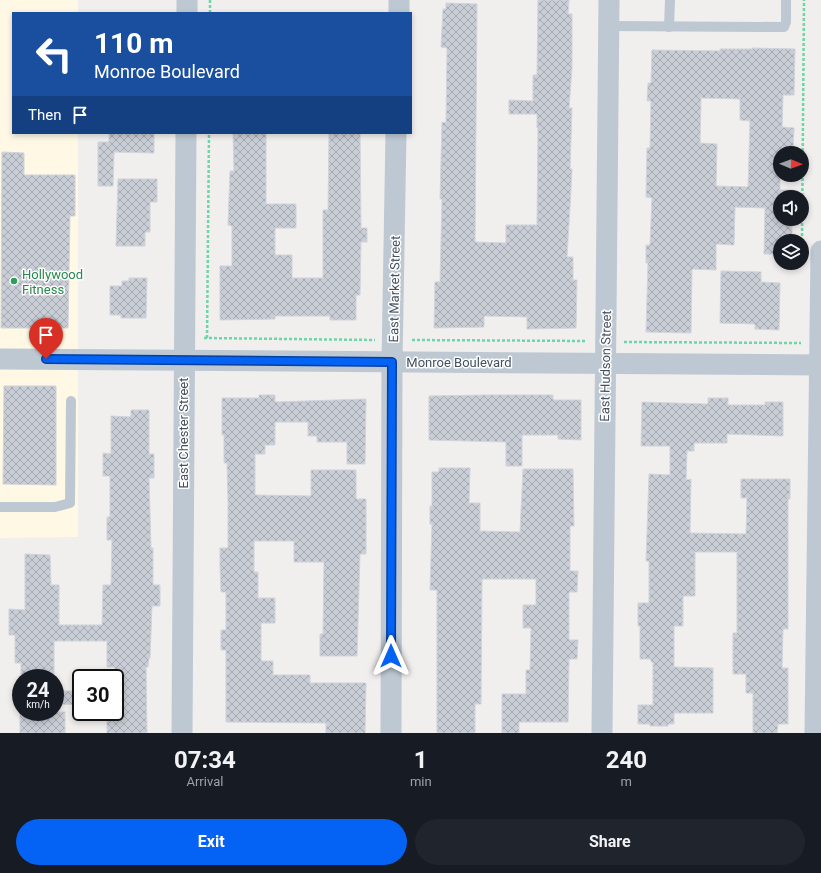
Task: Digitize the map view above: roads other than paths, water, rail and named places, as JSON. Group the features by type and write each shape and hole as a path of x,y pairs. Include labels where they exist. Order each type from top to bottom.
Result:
{"street":[{"path":"187,0 187,12"},
{"path":"398,12 399,0"},
{"name":"East Hudson Street","path":"602,733 609,0"},
{"name":"East Chester Street","path":"182,733 186,134"},
{"name":"East Market Street","path":"391,733 392,362 396,134"},
{"path":"815,733 821,365 821,251"},
{"name":"Monroe Boulevard","path":"0,359 605,362 821,365"}],"lane":[{"path":"669,27 670,0"},
{"path":"608,26 784,27 786,22 786,0"},
{"path":"0,507 55,507 70,503 71,401"}],"place":[{"name":"Hollywood Fitness","path":"14,281"}]}
